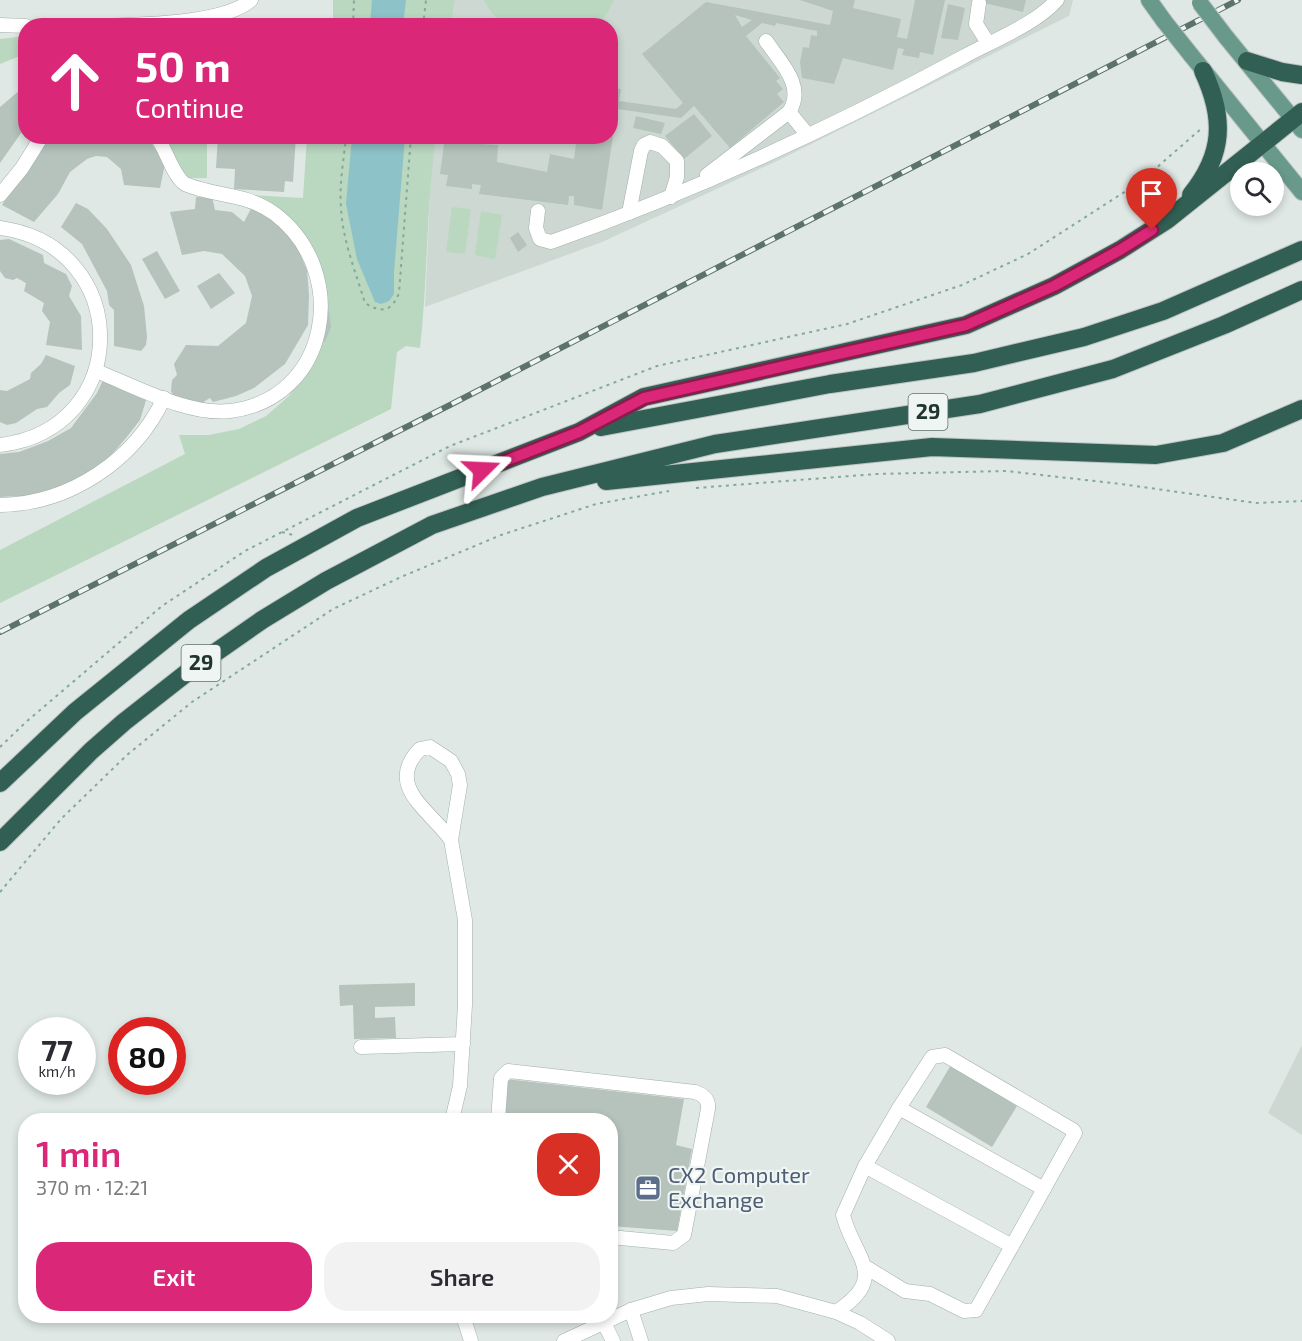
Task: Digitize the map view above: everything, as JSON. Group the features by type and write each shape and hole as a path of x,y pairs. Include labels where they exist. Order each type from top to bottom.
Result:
{"highway":[{"path":"1247,61 1282,72 1302,75"},
{"path":"1167,220 1202,180 1216,152 1218,119 1210,85 1203,71"},
{"path":"579,432 644,398 966,325 1070,277 1120,250 1167,220 1263,145 1299,121"},
{"name":"29","path":"0,783 75,712 189,620 266,568 357,518 579,432 663,414 830,384 975,363 1084,337 1163,311 1302,249"},
{"name":"29","path":"0,842 55,785 124,722 189,671 262,620 326,581 432,525 542,488 715,444 991,401 1113,369 1224,325 1302,290"},
{"path":"542,488 932,447 1156,455 1223,443 1302,409"}],"main road":[{"path":"1149,0 1203,71 1302,192"},
{"path":"1199,2 1226,37 1299,121"}],"street":[{"path":"198,18 236,9 251,0"},
{"path":"538,212 537,233 540,239 551,242 672,197 807,134 988,43 1040,15 1056,0"},
{"path":"979,3 976,24 988,43"},
{"path":"0,25 18,26"},
{"path":"686,191 789,112 794,100 793,82 766,41"},
{"path":"789,112 807,134"},
{"path":"629,213 641,151 644,145 650,142 662,146 677,161 677,177 672,197"},
{"path":"0,195 22,168 37,144"},
{"path":"96,371 189,408 216,412 243,408 274,394 299,372 313,349 321,323 322,296 310,258 287,225 266,208 253,202 185,184 177,176 162,144"},
{"path":"0,228 26,233 52,246 82,275 95,301 101,329 96,371 84,397 75,408 54,427 28,440 0,445"},
{"path":"0,505 22,503 57,494 105,470 144,433 164,398"},
{"path":"451,840 407,785 408,766 420,749 430,747 440,752 451,761 458,774 459,797 451,840 465,920 465,1005 460,1086 454,1113"},
{"path":"361,1047 462,1044"},
{"path":"836,1312 849,1303 862,1288 865,1278 864,1266 843,1215 865,1166 932,1057 945,1055 1074,1130 1074,1137 976,1310 964,1311 930,1294 905,1291 864,1266"},
{"path":"498,1113 501,1078 508,1071 695,1092 705,1098 709,1103 684,1235 673,1243 618,1239"},
{"path":"899,1108 1044,1189"},
{"path":"865,1166 1012,1246"},
{"path":"618,1314 672,1298 708,1294 777,1296 836,1312 860,1323 888,1341"},
{"path":"631,1310 641,1341"},
{"path":"465,1323 471,1341"},
{"path":"564,1341 594,1323"},
{"path":"603,1323 613,1341"}],"path":[{"path":"353,18 354,0"},
{"path":"424,18 426,0"},
{"path":"345,144 340,207 353,266 365,303 380,309 389,308 395,304 399,293 410,144"},
{"path":"686,489 876,474 1006,471 1256,503 1302,501"},
{"path":"0,892 61,819 127,755 192,702 333,609 401,577 501,535 596,504 675,490"}],"shaded area":[{"path":"455,0 1073,0 1069,16 777,161 602,242 425,307 431,170 435,144 618,144 618,18 452,18"},
{"path":"1302,1045 1302,1135 1268,1113"}],"green space":[{"path":"333,0 455,0 452,18 333,18"},
{"path":"484,0 614,0 603,18 497,18"},
{"path":"18,37 18,57 0,64 0,39"},
{"path":"163,144 207,144 207,178 187,178"},
{"path":"307,144 435,144 430,189 420,348 406,346 397,352 391,409 0,603 0,550 185,454 179,435 209,435 239,429 266,416 289,396 313,359 315,272 248,195 303,198"},
{"path":"452,207 471,209 465,254 446,252"},
{"path":"481,211 502,215 495,259 475,255"}],"water":[{"path":"372,0 406,0 404,18 371,18"},
{"path":"351,144 404,144 394,294 389,301 381,304 375,302 357,259 346,204"}],"building":[{"path":"800,0 855,0 853,8 901,19 897,37 907,39 915,0 945,0 933,55 920,52 919,58 902,55 904,49 898,48 893,70 843,58 834,84 802,78 800,62 803,47 809,48 811,35 817,36 817,31 776,23 775,26 762,23 746,36 780,78 776,81 783,89 777,94 784,102 730,148 694,106 681,118 618,109 618,89 621,89 619,101 676,109 683,103 642,54 706,2 830,25 833,11","holes":["735,15 752,20 742,27"]},
{"path":"970,0 1026,0 1023,12"},
{"path":"948,4 965,8 958,40 941,38"},
{"path":"18,92 18,137 0,163 0,107"},
{"path":"694,114 712,136 684,159 665,136"},
{"path":"636,116 665,123 661,134 633,128"},
{"path":"41,144 152,144 165,164 160,188 124,185 121,169 107,157 96,156 87,159 70,172 58,194 34,222 2,205"},
{"path":"218,144 295,144 293,182 285,181 284,192 234,189 235,169 216,168"},
{"path":"444,144 498,145 497,162 547,172 550,154 574,159 576,144 612,144 602,210 574,205 574,196 569,196 568,205 479,194 481,185 472,184 472,189 446,186 448,175 440,174"},
{"path":"196,197 212,197 215,210 232,212 244,222 254,203 279,221 297,247 307,270 309,295 308,325 285,364 254,388 213,402 210,398 200,404 175,399 171,391 172,380 177,375 174,364 186,345 218,346 246,323 252,296 245,276 222,254 204,251 182,255 170,212 195,209"},
{"path":"76,203 88,209 107,229 131,265 144,306 147,337 146,345 141,351 114,346 114,310 109,305 107,291 82,244 61,227"},
{"path":"518,232 527,245 518,252 510,238"},
{"path":"9,239 43,255 44,263 66,274 72,286 69,296 81,316 82,350 46,345 50,322 42,311 44,303 24,291 26,283 17,278 13,280 5,278 0,271 0,240"},
{"path":"157,251 180,291 165,299 142,259"},
{"path":"219,273 235,293 211,309 197,286"},
{"path":"322,311 329,311 331,327 325,342 318,339"},
{"path":"46,355 75,366 70,385 59,393 47,407 37,409 16,423 7,425 0,422 0,390 7,391 30,379 31,373 41,364"},
{"path":"104,378 147,397 140,420 107,460 79,479 37,495 0,497 0,454 19,452 48,441 71,428 97,393"},
{"path":"415,983 415,1006 375,1007 375,1018 395,1017 396,1038 354,1039 353,1005 340,1006 339,985"},
{"path":"951,1065 1017,1106 992,1147 926,1107"},
{"name":"CX2 Computer Exchange","path":"506,1079 684,1099 676,1145 692,1149 677,1231 618,1227 618,1113 504,1113"}],"railway":[{"path":"0,632 450,405 1238,0"}],"place":[{"name":"CX2 Computer Exchange","path":"648,1188"}],"route":[{"path":"482,470 579,432 644,398 966,325 1054,286 1152,230"}]}
